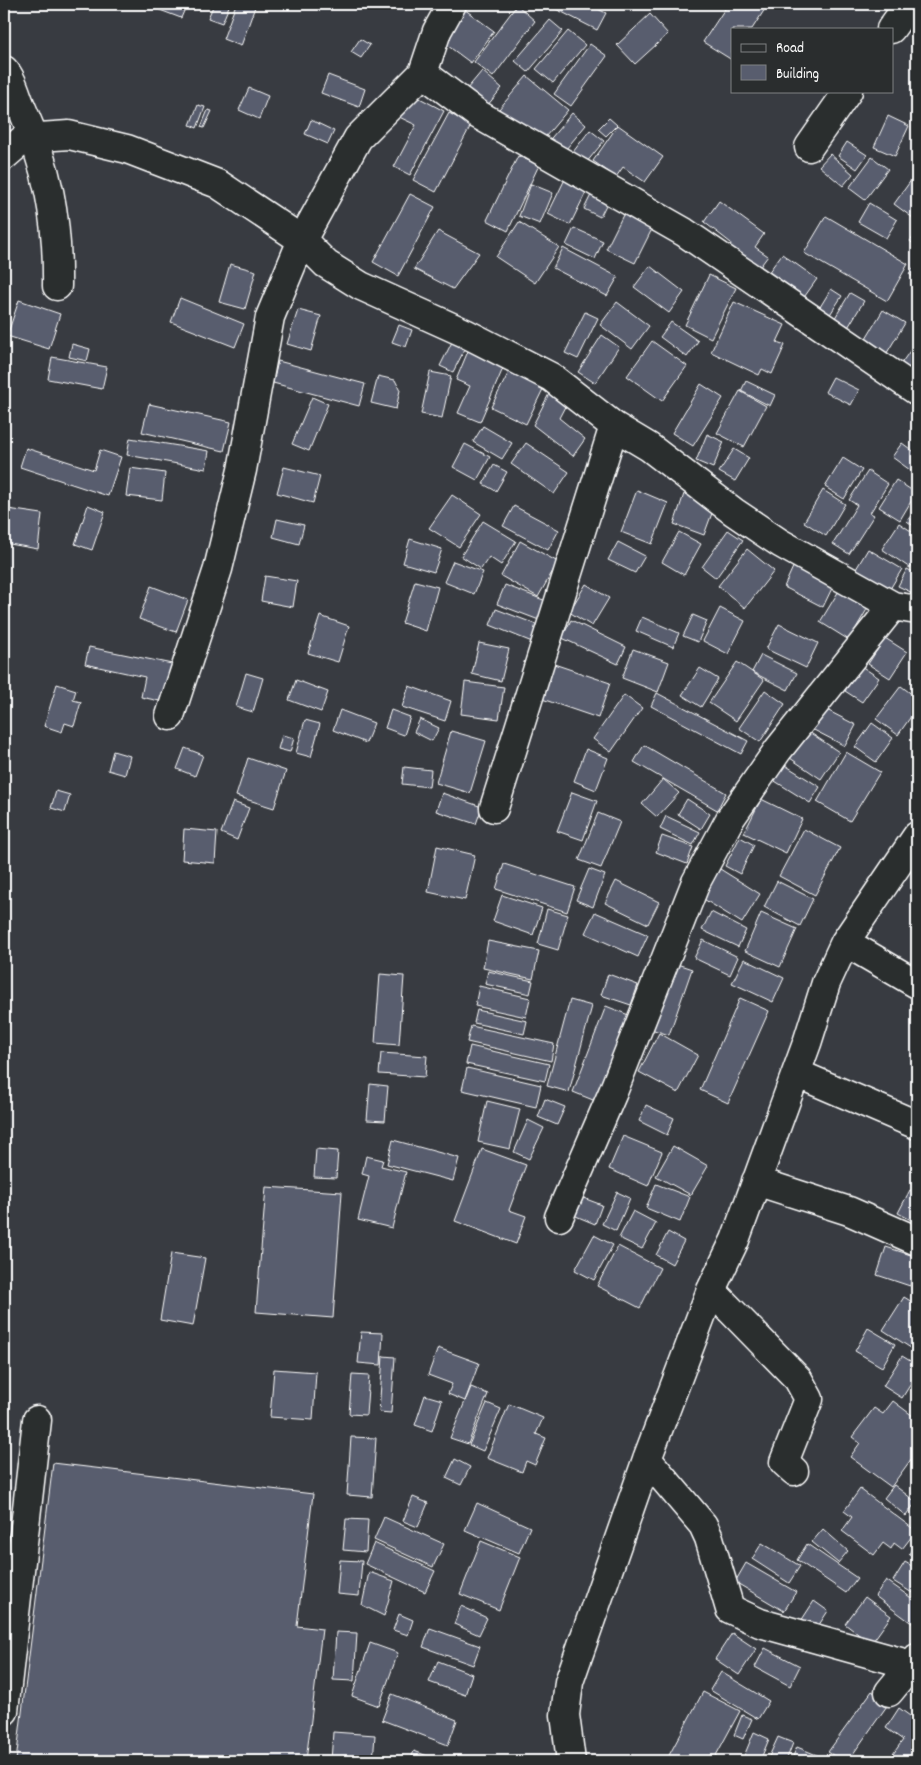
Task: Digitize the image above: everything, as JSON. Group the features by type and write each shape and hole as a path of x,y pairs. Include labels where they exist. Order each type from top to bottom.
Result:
{"street":[{"path":"170,716 218,569 242,470 270,317 302,240 358,138 423,72 437,31 452,4"},
{"path":"892,28 909,4"},
{"path":"4,70 35,137 50,187 58,245 57,286"},
{"path":"423,72 479,115 684,232 917,391"},
{"path":"809,147 847,92"},
{"path":"4,156 25,138 69,135 127,149 218,184 302,240 326,264 361,286 551,376 614,426 649,447 734,512 780,543 905,608 778,750 730,819 696,882 613,1092 559,1217"},
{"path":"494,808 614,426"},
{"path":"571,1761 565,1716 570,1682 647,1459 711,1290 735,1240 796,1073 826,984 846,942 917,836"},
{"path":"846,942 917,984"},
{"path":"796,1073 917,1125"},
{"path":"756,1181 849,1210 917,1241"},
{"path":"711,1290 798,1380 809,1399 784,1462 794,1471"},
{"path":"4,1711 38,1420"},
{"path":"647,1459 703,1525 709,1538 730,1609 760,1623 914,1662 889,1692"}],"building":[{"path":"144,4 187,4 181,18"},
{"path":"214,4 230,4 222,23 208,18"},
{"path":"236,4 256,4 241,46 223,39"},
{"path":"558,4 588,4 606,13 597,30 556,9"},
{"path":"728,4 757,4 765,9 753,28 731,28 731,59 703,42"},
{"path":"517,5 535,21 493,77 474,62"},
{"path":"464,9 494,31 471,63 440,40"},
{"path":"650,14 668,34 635,64 617,45"},
{"path":"550,20 563,31 528,72 515,61"},
{"path":"568,31 585,45 553,83 536,69"},
{"path":"360,39 370,45 361,58 351,52"},
{"path":"590,44 607,56 571,106 554,94"},
{"path":"482,71 502,88 481,113 461,96"},
{"path":"328,75 365,89 359,107 321,93"},
{"path":"527,76 568,110 540,143 499,109"},
{"path":"249,88 268,96 259,119 239,110"},
{"path":"410,93 444,111 410,175 394,167 416,125 397,116"},
{"path":"198,105 205,107 197,128 190,125"},
{"path":"208,110 212,111 204,128 201,127"},
{"path":"449,113 471,125 436,192 413,180"},
{"path":"572,113 586,125 561,155 547,143"},
{"path":"888,116 909,126 895,156 874,147"},
{"path":"609,118 617,125 606,136 598,129"},
{"path":"311,120 334,131 328,144 305,134"},
{"path":"618,125 663,157 645,182 623,167 616,177 593,161"},
{"path":"590,130 604,141 586,163 573,152"},
{"path":"847,142 867,155 857,169 838,156"},
{"path":"830,154 853,174 843,186 819,166"},
{"path":"518,156 539,165 508,231 487,220"},
{"path":"872,157 888,169 865,200 849,188"},
{"path":"917,172 917,221 894,204"},
{"path":"566,177 588,188 570,225 548,214"},
{"path":"531,184 553,193 540,224 519,216"},
{"path":"593,191 609,199 600,217 584,209"},
{"path":"410,194 435,207 398,276 373,262"},
{"path":"719,201 764,234 755,247 768,256 753,276 723,255 731,243 704,222"},
{"path":"869,203 897,220 886,238 858,222"},
{"path":"625,211 654,225 635,263 606,249"},
{"path":"826,216 908,264 887,301 804,253"},
{"path":"519,222 559,247 535,283 496,257"},
{"path":"574,228 603,241 595,259 566,245"},
{"path":"438,231 479,253 453,289 414,269"},
{"path":"917,233 917,248 910,241"},
{"path":"563,248 618,277 607,296 553,268"},
{"path":"782,254 817,279 800,303 765,277"},
{"path":"917,263 917,280 909,274"},
{"path":"230,264 256,271 245,309 219,302"},
{"path":"650,266 684,292 669,313 634,287"},
{"path":"709,275 736,288 711,338 685,325"},
{"path":"831,289 842,296 827,319 817,312"},
{"path":"850,293 864,301 847,329 833,321"},
{"path":"180,298 244,324 235,347 171,322"},
{"path":"19,300 60,314 49,349 7,336"},
{"path":"617,302 649,326 632,349 600,325"},
{"path":"734,302 785,325 777,342 785,345 772,374 762,369 759,375 711,352"},
{"path":"298,310 321,316 311,351 287,344"},
{"path":"883,310 905,323 885,356 863,343"},
{"path":"585,312 598,318 578,359 565,353"},
{"path":"671,322 698,341 687,357 660,337"},
{"path":"399,325 412,330 406,347 392,342"},
{"path":"602,335 619,347 595,383 578,372"},
{"path":"455,336 468,343 453,372 440,366"},
{"path":"652,341 687,366 662,401 627,376"},
{"path":"917,341 917,377 900,365"},
{"path":"72,344 90,349 87,361 69,357"},
{"path":"471,344 507,359 480,422 458,413 470,386 456,380"},
{"path":"52,357 107,367 102,389 48,379"},
{"path":"278,361 365,384 359,406 273,383"},
{"path":"512,366 544,387 526,424 491,407"},
{"path":"430,372 451,376 442,418 421,414"},
{"path":"378,376 395,380 400,390 396,409 371,403"},
{"path":"833,377 859,390 851,405 825,392"},
{"path":"746,381 775,395 770,406 741,391"},
{"path":"701,384 723,398 693,446 672,433"},
{"path":"553,386 571,395 559,418 585,439 573,456 533,425"},
{"path":"740,391 766,406 744,447 717,433"},
{"path":"312,397 328,404 309,451 292,444"},
{"path":"149,404 231,422 224,451 142,432"},
{"path":"483,426 512,443 502,459 473,442"},
{"path":"707,434 724,442 713,468 696,461"},
{"path":"130,438 209,451 206,469 127,455"},
{"path":"526,443 569,472 554,494 511,464"},
{"path":"902,443 917,454 917,475 892,457"},
{"path":"465,444 490,457 477,480 453,467"},
{"path":"26,448 94,470 100,450 121,457 108,496 20,467"},
{"path":"734,449 749,458 735,481 719,472"},
{"path":"843,458 862,470 844,499 825,487"},
{"path":"494,465 507,472 496,491 483,484"},
{"path":"284,467 320,476 313,503 277,493"},
{"path":"130,468 165,473 162,500 126,496"},
{"path":"868,471 888,484 870,513 874,515 849,554 833,544 857,505 849,500"},
{"path":"896,480 916,493 900,520 879,507"},
{"path":"637,490 668,503 652,544 621,532"},
{"path":"823,490 845,504 826,536 804,522"},
{"path":"684,494 715,505 704,535 674,524"},
{"path":"452,495 481,514 459,547 429,528"},
{"path":"88,505 105,512 92,550 75,544"},
{"path":"514,506 559,530 548,550 503,526"},
{"path":"917,507 917,529 907,521"},
{"path":"8,509 42,514 38,549 4,543"},
{"path":"277,519 304,525 299,544 273,537"},
{"path":"483,521 516,541 501,565 489,557 481,569 461,556"},
{"path":"899,523 917,535 917,557 910,568 882,549"},
{"path":"728,530 743,540 716,578 702,567"},
{"path":"679,532 701,544 684,575 662,562"},
{"path":"410,539 442,549 434,572 403,563"},
{"path":"520,541 558,562 538,597 501,576"},
{"path":"618,542 645,556 635,573 608,560"},
{"path":"747,549 774,571 745,608 718,586"},
{"path":"868,549 902,569 890,589 856,569"},
{"path":"453,561 483,572 474,594 444,582"},
{"path":"794,565 834,584 823,607 784,587"},
{"path":"907,569 917,574 917,595 898,586"},
{"path":"265,576 297,581 293,607 261,601"},
{"path":"415,581 438,587 426,631 402,623"},
{"path":"586,584 609,598 592,626 569,612"},
{"path":"505,585 546,601 539,620 497,604"},
{"path":"151,586 188,600 176,632 139,619"},
{"path":"840,589 869,606 849,640 820,622"},
{"path":"720,608 745,621 728,654 703,641"},
{"path":"496,609 538,625 532,642 490,625"},
{"path":"693,615 707,621 698,642 683,636"},
{"path":"320,616 349,626 338,662 308,653"},
{"path":"642,617 679,633 673,647 636,631"},
{"path":"571,620 626,647 618,664 562,638"},
{"path":"779,624 818,643 806,668 766,649"},
{"path":"885,638 907,652 890,678 868,664"},
{"path":"479,643 509,649 501,681 472,674"},
{"path":"89,647 177,665 169,703 141,697 145,677 85,664"},
{"path":"633,649 669,662 658,692 622,678"},
{"path":"761,655 797,673 788,690 752,672"},
{"path":"737,662 764,680 736,721 709,703"},
{"path":"554,664 610,683 598,718 542,699"},
{"path":"861,666 879,678 862,702 845,691"},
{"path":"700,668 718,679 701,707 682,695"},
{"path":"246,673 263,678 253,712 236,707"},
{"path":"296,680 328,692 321,712 289,700"},
{"path":"465,682 504,687 499,719 461,714"},
{"path":"57,684 76,690 73,700 81,702 74,726 65,723 62,732 44,726"},
{"path":"409,686 451,701 445,721 402,707"},
{"path":"901,686 917,698 917,708 898,735 876,719"},
{"path":"765,690 785,704 760,742 739,728"},
{"path":"657,693 748,741 741,754 651,706"},
{"path":"624,695 642,708 611,752 593,739"},
{"path":"819,706 856,725 845,746 808,727"},
{"path":"340,710 374,723 366,743 333,730"},
{"path":"391,710 410,717 404,735 385,728"},
{"path":"420,719 439,728 432,741 414,732"},
{"path":"305,720 320,724 311,757 296,753"},
{"path":"872,723 893,738 876,762 855,747"},
{"path":"803,728 839,752 821,779 784,754"},
{"path":"451,731 486,741 470,793 436,783"},
{"path":"282,735 294,738 290,752 278,749"},
{"path":"644,745 726,793 717,810 634,762"},
{"path":"185,748 203,755 195,776 177,769"},
{"path":"586,749 608,758 596,790 574,781"},
{"path":"113,751 130,756 125,775 108,770"},
{"path":"846,752 880,772 850,821 817,802"},
{"path":"248,758 286,771 274,808 236,796"},
{"path":"780,762 820,787 810,803 770,778"},
{"path":"404,767 431,770 429,787 402,784"},
{"path":"663,779 679,793 657,817 642,804"},
{"path":"56,791 70,795 65,812 51,808"},
{"path":"572,792 597,801 583,840 557,831"},
{"path":"442,793 482,807 476,824 436,811"},
{"path":"687,799 710,814 701,829 678,814"},
{"path":"761,799 802,819 786,853 744,833"},
{"path":"233,802 249,808 237,840 221,833"},
{"path":"598,813 620,822 601,868 579,860"},
{"path":"666,816 700,832 693,845 660,829"},
{"path":"184,829 217,832 215,863 182,860"},
{"path":"804,829 840,848 815,895 779,876"},
{"path":"662,836 693,847 687,864 656,852"},
{"path":"740,837 754,845 740,874 725,866"},
{"path":"437,846 475,855 465,900 428,892"},
{"path":"504,864 575,887 567,912 496,889"},
{"path":"589,869 605,875 593,907 576,900"},
{"path":"720,869 760,894 742,923 702,898"},
{"path":"616,881 659,902 648,924 605,903"},
{"path":"777,881 813,899 800,926 764,907"},
{"path":"502,895 542,908 533,935 493,921"},
{"path":"547,909 568,915 558,950 538,944"},
{"path":"595,912 648,935 638,957 585,933"},
{"path":"711,912 746,930 738,947 702,930"},
{"path":"761,913 797,929 780,967 745,951"},
{"path":"703,940 738,957 730,975 694,958"},
{"path":"488,941 539,951 533,979 483,968"},
{"path":"744,959 784,978 773,1002 732,983"},
{"path":"671,962 692,969 669,1035 648,1028"},
{"path":"488,971 533,981 530,994 485,984"},
{"path":"380,974 404,976 399,1045 375,1043"},
{"path":"608,974 638,985 631,1005 601,995"},
{"path":"479,986 530,998 526,1017 475,1006"},
{"path":"740,998 769,1011 728,1103 700,1090"},
{"path":"570,1000 592,1006 569,1092 547,1086"},
{"path":"606,1006 631,1016 598,1102 573,1092"},
{"path":"477,1010 527,1021 524,1034 474,1023"},
{"path":"471,1026 554,1044 551,1061 467,1042"},
{"path":"659,1033 698,1055 678,1093 639,1072"},
{"path":"470,1046 549,1064 545,1081 466,1064"},
{"path":"381,1053 427,1056 425,1077 379,1074"},
{"path":"467,1068 541,1085 536,1107 462,1090"},
{"path":"370,1084 388,1086 385,1121 367,1120"},
{"path":"545,1099 565,1107 557,1125 538,1117"},
{"path":"487,1101 520,1109 510,1149 478,1142"},
{"path":"646,1105 674,1118 667,1135 639,1121"},
{"path":"528,1120 544,1128 529,1159 514,1152"},
{"path":"623,1136 662,1152 648,1186 609,1169"},
{"path":"393,1140 459,1158 453,1181 387,1164"},
{"path":"673,1146 708,1166 691,1195 656,1176"},
{"path":"316,1149 338,1151 336,1178 314,1177"},
{"path":"482,1149 526,1165 509,1210 526,1216 516,1244 455,1221"},
{"path":"366,1156 383,1160 381,1166 406,1172 392,1228 358,1220 369,1176 362,1174"},
{"path":"656,1184 690,1197 680,1222 646,1208"},
{"path":"266,1187 342,1192 333,1318 256,1312"},
{"path":"910,1190 917,1193 917,1213 913,1221 898,1213"},
{"path":"617,1192 630,1198 616,1231 602,1224"},
{"path":"578,1196 602,1205 595,1224 571,1214"},
{"path":"633,1211 656,1223 642,1249 619,1238"},
{"path":"668,1232 684,1241 672,1264 656,1255"},
{"path":"594,1235 613,1245 594,1280 575,1270"},
{"path":"618,1246 660,1268 640,1308 597,1286"},
{"path":"886,1247 917,1257 917,1266 910,1286 877,1275"},
{"path":"171,1253 205,1258 193,1326 160,1320"},
{"path":"904,1297 917,1305 917,1352 883,1330"},
{"path":"868,1328 895,1344 882,1367 855,1351"},
{"path":"361,1332 383,1333 381,1365 358,1363"},
{"path":"438,1348 479,1363 465,1401 448,1394 452,1384 428,1375"},
{"path":"383,1356 395,1357 391,1413 379,1412"},
{"path":"902,1356 917,1365 917,1374 902,1398 883,1386"},
{"path":"274,1369 316,1372 313,1420 270,1417"},
{"path":"352,1374 369,1375 366,1415 349,1414"},
{"path":"471,1387 488,1394 468,1444 450,1438"},
{"path":"425,1395 442,1400 432,1431 415,1425"},
{"path":"893,1401 917,1419 917,1451 891,1487 850,1457 860,1443 852,1437 874,1408 883,1414"},
{"path":"487,1403 501,1409 483,1451 469,1445"},
{"path":"509,1404 543,1418 536,1434 546,1438 535,1465 526,1461 522,1472 487,1458"},
{"path":"351,1437 376,1438 372,1497 347,1495"},
{"path":"455,1459 470,1467 461,1485 446,1478"},
{"path":"53,1463 313,1494 297,1626 322,1629 306,1761 16,1761"},
{"path":"894,1485 916,1502 906,1516 884,1498"},
{"path":"860,1489 916,1531 902,1549 894,1543 891,1549 883,1543 874,1555 842,1531 852,1517 844,1511"},
{"path":"413,1497 428,1503 418,1527 403,1521"},
{"path":"477,1503 530,1527 519,1553 465,1530"},
{"path":"384,1517 444,1544 433,1567 374,1540"},
{"path":"346,1519 368,1520 366,1552 343,1550"},
{"path":"823,1529 848,1551 838,1563 812,1542"},
{"path":"917,1540 917,1560 909,1554"},
{"path":"481,1541 520,1557 499,1610 460,1594"},
{"path":"374,1543 435,1571 425,1592 365,1564"},
{"path":"762,1543 800,1566 789,1583 752,1559"},
{"path":"807,1544 857,1578 846,1593 797,1560"},
{"path":"340,1560 362,1561 359,1596 337,1594"},
{"path":"905,1562 917,1569 917,1596 893,1581"},
{"path":"746,1563 796,1592 784,1611 735,1582"},
{"path":"369,1572 394,1581 384,1616 362,1605"},
{"path":"886,1580 917,1602 917,1627 875,1596"},
{"path":"865,1597 891,1616 871,1644 845,1624"},
{"path":"814,1601 828,1611 815,1631 801,1621"},
{"path":"461,1606 487,1618 479,1635 454,1624"},
{"path":"399,1614 413,1620 408,1635 393,1630"},
{"path":"430,1628 480,1646 473,1665 423,1647"},
{"path":"336,1632 357,1633 354,1681 333,1680"},
{"path":"732,1633 756,1649 739,1675 715,1659"},
{"path":"370,1643 398,1653 379,1706 352,1696"},
{"path":"765,1648 800,1666 790,1686 755,1667"},
{"path":"438,1661 472,1674 465,1695 429,1682"},
{"path":"721,1672 769,1701 758,1719 710,1690"},
{"path":"872,1691 889,1703 848,1761 842,1761 828,1752"},
{"path":"703,1692 740,1711 713,1761 666,1761"},
{"path":"392,1694 457,1720 448,1745 382,1720"},
{"path":"899,1708 917,1721 917,1754 912,1761 888,1761 903,1740 886,1728"},
{"path":"742,1715 752,1719 743,1739 734,1735"},
{"path":"333,1732 375,1735 373,1761 331,1761"},
{"path":"754,1732 769,1739 760,1761 742,1761"},
{"path":"778,1737 793,1743 786,1761 767,1761"},
{"path":"797,1747 819,1756 817,1761 791,1761"},
{"path":"414,1751 441,1761 410,1761"},
{"path":"866,1755 878,1761 863,1761"}]}
